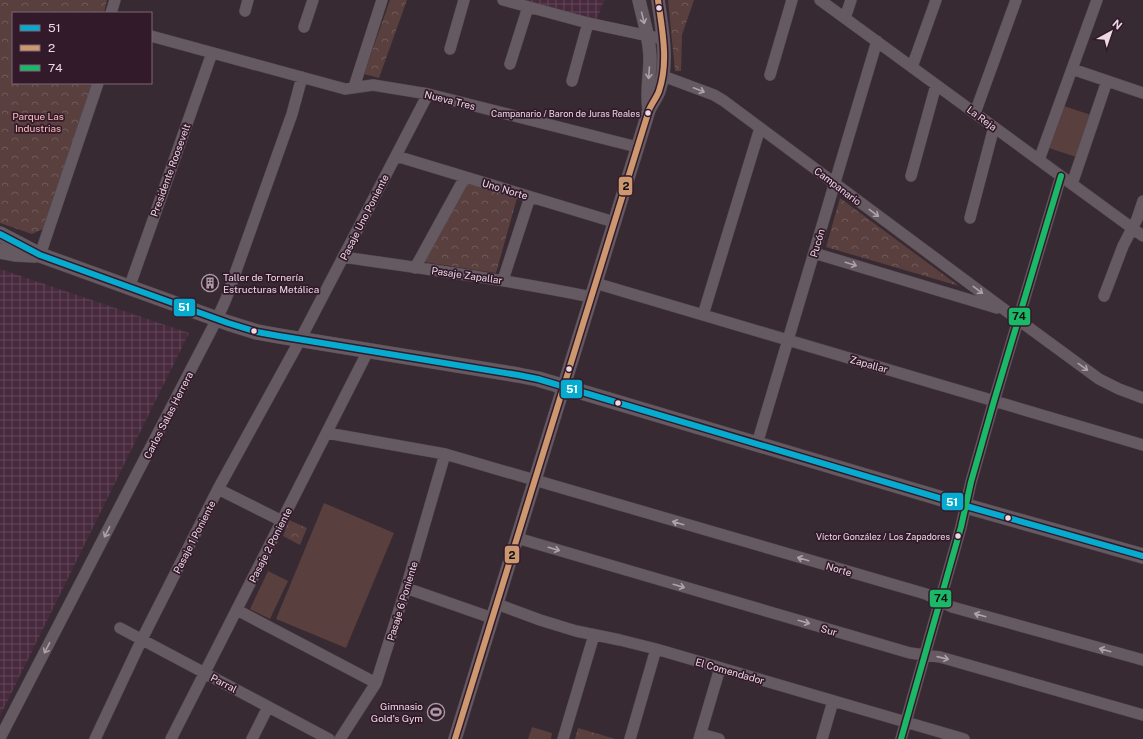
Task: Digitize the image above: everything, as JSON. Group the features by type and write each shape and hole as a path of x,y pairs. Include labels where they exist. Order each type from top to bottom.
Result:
{"main road":[{"path":"0,234 40,255 128,288 257,332 518,375 966,506 1143,556"},
{"path":"0,251 15,254 40,255"}],"street":[{"path":"111,12 115,0"},
{"path":"304,28 313,0"},
{"path":"354,88 382,0"},
{"path":"450,49 464,0"},
{"path":"503,0 588,23 663,39"},
{"path":"639,0 647,36 650,59 647,92 648,110"},
{"path":"455,739 648,110 659,92 663,76 663,39 658,0"},
{"path":"770,75 792,0"},
{"name":"La Reja","path":"820,0 1143,236"},
{"path":"845,18 851,0"},
{"path":"912,67 936,0"},
{"path":"976,114 1016,0"},
{"path":"1039,160 1097,0"},
{"path":"510,64 528,7"},
{"path":"572,81 588,23"},
{"name":"Nueva Tres","path":"152,36 345,89 374,85 428,94 637,148"},
{"name":"Pucón","path":"757,444 876,41"},
{"name":"Presidente Roosevelt","path":"128,288 212,52"},
{"path":"1072,69 1143,93"},
{"name":"Campanario","path":"663,76 719,98 1005,310 1105,382 1143,398"},
{"name":"Carlos Salas Herrera","path":"0,738 217,319 226,299 289,122 302,77"},
{"path":"1072,184 1107,81"},
{"path":"40,255 98,84"},
{"path":"910,176 936,85"},
{"name":"Pasaje Uno Poniente","path":"300,340 428,94"},
{"path":"970,218 994,127"},
{"path":"703,315 760,128"},
{"name":"Uno Norte","path":"396,156 614,222"},
{"path":"901,739 962,528 971,482 994,401 1061,176"},
{"path":"415,268 465,177"},
{"path":"503,280 530,197"},
{"path":"1104,296 1123,246 1143,201"},
{"name":"Campanario","path":"814,253 1005,310"},
{"name":"Pasaje Zapallar","path":"343,258 503,280 591,297"},
{"name":"Zapallar","path":"595,283 1143,445"},
{"name":"Pasaje 1 Poniente","path":"95,739 142,639 218,489 300,340"},
{"name":"Pasaje 2 Poniente","path":"171,739 368,351"},
{"name":"Norte","path":"327,433 445,454 926,594 952,607 1143,660"},
{"name":"Pasaje 6 Poniente","path":"340,739 376,683 406,588 445,454"},
{"path":"218,489 282,521"},
{"name":"Sur","path":"517,538 910,653 940,657 1143,715"},
{"path":"406,588 492,618"},
{"name":"El Comendador","path":"497,604 540,620 594,635 656,649 964,739"},
{"path":"237,610 376,683"},
{"name":"Parral","path":"120,628 329,739"},
{"path":"564,739 594,635"},
{"path":"630,739 656,649"},
{"path":"719,739 700,736 720,668"},
{"path":"822,739 833,701"},
{"path":"252,739 268,707"}],"shaded area":[{"path":"522,0 604,0 596,22"},
{"path":"0,269 189,333 0,716"}],"green space":[{"name":"Parque Las Industrias","path":"0,0 107,0 104,12 12,12 12,84 93,84 43,229 32,234 0,223"},
{"path":"390,0 407,0 379,78 364,74"},
{"path":"668,0 694,0 682,35 681,71 675,71"},
{"path":"1061,105 1091,115 1076,157 1046,147"},
{"path":"466,182 517,198 496,273 424,262"},
{"path":"840,198 959,286 826,247"},
{"path":"324,503 394,533 346,648 276,619"},
{"path":"289,520 307,528 300,545 283,536"},
{"path":"268,571 288,581 270,619 250,609"},
{"path":"532,727 552,733 551,739 528,739"},
{"path":"578,728 615,739 575,739"}],"transit line":[{"name":"2","path":"455,739 649,110 659,91 664,69 664,46 658,0"},
{"name":"74","path":"901,739 961,527 971,482 994,401 1061,176"},
{"name":"51","path":"0,234 40,255 228,323 257,332 538,379 966,506 1143,556"}],"place":[{"name":"Campanario / Baron de Juras Reales","path":"648,113"},
{"name":"Taller de Tornería Estructuras Metálica","path":"210,283"},
{"name":"Víctor González / Los Zapadores","path":"958,536"},
{"name":"Gimnasio Gold's Gym","path":"436,712"}]}
